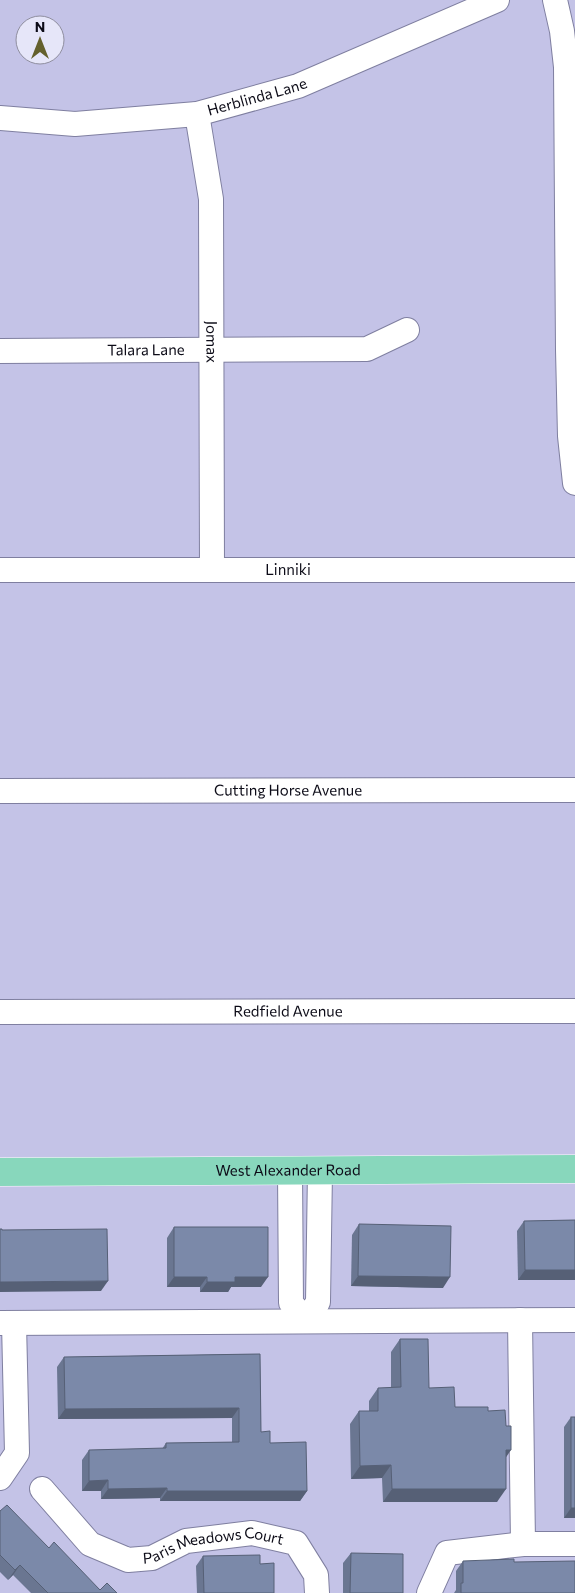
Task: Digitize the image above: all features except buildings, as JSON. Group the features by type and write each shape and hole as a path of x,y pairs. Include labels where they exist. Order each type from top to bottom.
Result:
{"main road":[{"name":"West Alexander Road","path":"0,1172 575,1169"}],"street":[{"name":"Herblinda Lane","path":"0,118 75,124 197,114 298,86 497,0"},
{"path":"555,0 562,31 566,66 568,350 570,436 575,483"},
{"name":"Jomax","path":"197,114 211,199 212,570"},
{"name":"Talara Lane","path":"0,351 367,349 407,330"},
{"name":"Linniki","path":"0,570 575,570"},
{"name":"Cutting Horse Avenue","path":"0,791 575,790"},
{"name":"Redfield Avenue","path":"0,1012 575,1011"},
{"path":"290,1171 291,1303 306,1321"},
{"path":"306,1321 318,1302 320,1171"},
{"path":"290,1248 319,1247"},
{"path":"520,1320 524,1544"},
{"path":"0,1478 17,1453 7,1323 575,1320"},
{"name":"Paris Meadows Court","path":"42,1489 90,1544 128,1560 152,1558 186,1541 252,1533 296,1543 316,1575 317,1593"},
{"path":"428,1593 447,1553 524,1544 575,1544"}]}
